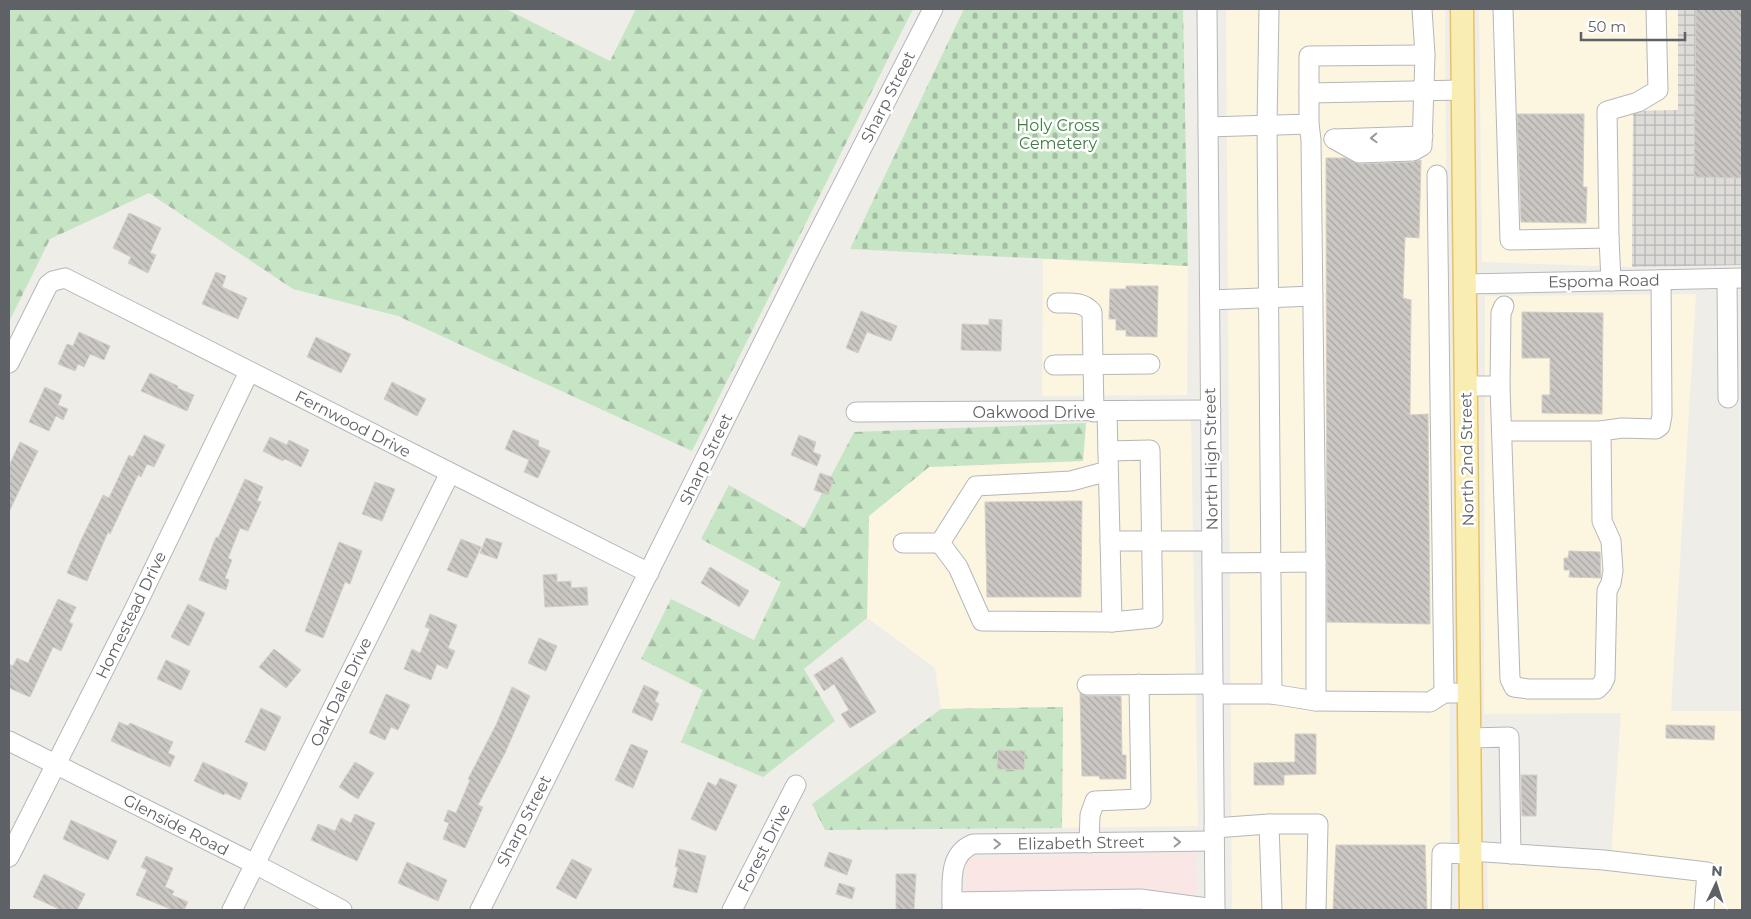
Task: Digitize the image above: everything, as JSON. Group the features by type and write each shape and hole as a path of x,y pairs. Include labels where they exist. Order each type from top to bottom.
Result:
{"main road":[{"name":"North 2nd Street","path":"1462,9 1471,910"}],"street":[{"name":"Sharp Street","path":"480,910 801,268 933,9"},
{"name":"North High Street","path":"1207,9 1215,910"},
{"path":"1269,9 1267,126 1272,694"},
{"path":"1208,127 1267,126 1310,132 1334,139 1423,136 1425,55 1422,9"},
{"path":"1503,9 1510,240 1609,238"},
{"path":"1611,281 1607,111 1638,102 1658,90 1656,9"},
{"path":"1316,701 1316,562 1309,56 1425,55"},
{"path":"1309,93 1463,90"},
{"path":"1437,175 1444,693"},
{"name":"Fernwood Drive","path":"9,363 48,285 56,280 65,278 649,573"},
{"path":"1728,398 1735,326 1735,278"},
{"name":"Espoma Road","path":"1465,284 1735,278"},
{"path":"1502,432 1622,428 1656,429 1660,426 1662,416 1661,280"},
{"path":"1210,300 1268,296 1313,296"},
{"path":"1057,303 1079,303 1088,307 1092,312 1093,363 1108,451 1112,622"},
{"path":"1504,306 1501,313 1500,386 1510,679 1514,687 1528,689 1597,689 1605,678 1607,591 1611,583 1613,571 1611,541 1602,521 1601,430"},
{"path":"1438,316 1465,317"},
{"path":"1054,365 1093,363 1150,364"},
{"name":"Homestead Drive","path":"9,857 134,610 249,372"},
{"path":"1466,386 1500,386"},
{"name":"Oakwood Drive","path":"856,412 1211,410"},
{"path":"940,543 958,567 982,621 1112,622 1153,618 1150,450 1108,451"},
{"path":"940,543 976,486 1071,481 1108,471"},
{"name":"Oak Dale Drive","path":"232,910 450,473"},
{"path":"1110,541 1212,540"},
{"path":"903,543 940,543"},
{"path":"1212,563 1316,562"},
{"path":"1087,685 1139,684 1213,689 1272,694 1316,701 1430,702 1444,693 1469,693"},
{"path":"1089,843 1090,815 1095,800 1141,799 1139,684"},
{"path":"1470,738 1509,737 1511,854"},
{"name":"Glenside Road","path":"9,740 342,910"},
{"name":"Forest Drive","path":"732,910 796,785"},
{"path":"1269,824 1272,910"},
{"name":"Elizabeth Street","path":"952,906 955,860 962,851 973,844 1089,843 1214,834 1269,824 1318,824 1316,910"},
{"path":"1441,910 1442,853 1470,852 1604,860 1707,872 1704,910"},
{"path":"952,906 1140,899 1215,910"}],"shaded area":[{"path":"1226,9 1445,9 1451,910 1232,910"},
{"path":"1479,9 1678,9 1678,110 1633,111 1632,267 1482,262"},
{"path":"1678,9 1742,9 1742,265 1632,267 1633,111 1678,110"},
{"path":"1043,259 1188,266 1187,395 1042,396"},
{"path":"1696,294 1671,711 1742,711 1742,910 1488,910 1487,863 1610,870 1621,713 1484,714 1485,296"},
{"path":"1191,418 1198,826 1062,828 1063,707 941,709 935,668 867,618 869,516 929,467 1083,461 1086,423"},
{"path":"1196,852 1197,910 965,910 966,858"}],"green space":[{"path":"9,9 506,9 610,61 636,9 913,9 692,451 398,316 293,289 149,193 50,239 9,322"},
{"name":"Holy Cross Cemetery","path":"964,9 1183,9 1188,266 850,249"},
{"path":"1086,423 1083,461 929,467 869,516 867,618 804,669 835,721 763,777 681,742 703,690 641,659 671,599 754,640 781,582 701,539 729,485 804,528 854,432"},
{"path":"1063,707 1062,828 825,830 812,804 941,709"}],"building":[{"path":"1696,9 1742,9 1742,178 1694,177"},
{"path":"1517,114 1584,114 1583,187 1587,187 1586,223 1521,222"},
{"path":"1326,158 1345,158 1359,164 1421,160 1419,238 1405,237 1403,298 1411,300 1410,415 1428,414 1430,624 1327,622"},
{"path":"129,213 161,228 150,253 156,255 148,273 128,263 131,257 113,248"},
{"path":"216,272 226,276 222,287 247,298 238,319 202,304"},
{"path":"1126,286 1158,286 1157,337 1126,336 1126,330 1116,330 1116,319 1109,319 1110,289 1126,289"},
{"path":"861,311 897,326 891,341 867,332 858,353 846,348"},
{"path":"1522,312 1603,313 1602,414 1542,413 1542,395 1550,395 1550,358 1522,358"},
{"path":"989,319 1002,320 1001,351 961,350 962,324 989,325"},
{"path":"79,332 110,346 104,360 90,354 84,367 78,364 75,371 58,364 67,344 73,346"},
{"path":"316,337 351,354 341,373 307,357"},
{"path":"150,373 194,395 187,411 141,391"},
{"path":"392,382 426,399 417,416 384,399"},
{"path":"45,387 62,395 58,405 68,409 63,420 56,416 49,431 29,422"},
{"path":"513,430 539,441 538,446 550,451 538,478 524,472 529,460 505,449"},
{"path":"144,435 165,445 154,467 147,464 141,477 138,475 110,534 108,532 87,581 67,573 103,495 109,498 129,455 133,457"},
{"path":"799,435 816,442 813,452 821,455 817,466 791,455"},
{"path":"270,437 287,445 289,440 309,450 301,467 263,451"},
{"path":"20,442 38,451 9,512 9,466"},
{"path":"820,473 834,478 828,495 814,490"},
{"path":"245,479 263,487 257,501 261,502 248,531 240,528 228,558 232,560 225,578 229,580 226,590 199,580 216,537 218,538"},
{"path":"375,482 395,489 382,521 362,514"},
{"path":"1082,501 1081,597 987,597 985,502"},
{"path":"486,538 502,543 497,559 480,553"},
{"path":"461,539 481,547 467,578 447,570"},
{"path":"339,542 362,551 350,584 345,582 323,638 305,631"},
{"path":"1569,551 1600,552 1601,578 1569,577 1570,570 1564,570 1564,558 1568,558"},
{"path":"710,567 749,591 739,607 701,583"},
{"path":"557,574 557,582 571,581 571,588 587,587 588,605 545,607 543,575"},
{"path":"58,599 76,607 69,622 73,624 61,651 53,647 30,697 9,688 9,664 13,666 17,658 28,663"},
{"path":"188,604 205,613 189,646 171,637"},
{"path":"430,614 457,625 448,648 455,651 447,669 437,664 431,680 404,669 412,649 420,653 430,629 425,627"},
{"path":"539,638 557,646 546,671 528,663"},
{"path":"274,649 301,670 286,688 259,667"},
{"path":"842,657 876,712 850,728 841,714 849,710 834,684 824,691 814,675"},
{"path":"166,660 190,671 181,690 157,679"},
{"path":"644,685 659,692 655,701 659,704 652,721 632,712"},
{"path":"512,687 530,696 505,753 478,805 483,807 465,848 443,839 449,823 444,821 448,810 456,813 470,780 468,779 496,725"},
{"path":"1080,693 1087,696 1121,696 1122,755 1126,755 1126,779 1100,779 1099,776 1082,776"},
{"path":"386,694 410,705 398,730 391,727 385,740 369,733"},
{"path":"261,708 281,717 265,751 245,742"},
{"path":"119,722 128,726 130,723 173,742 168,753 175,756 170,767 111,741"},
{"path":"1666,725 1715,726 1714,740 1666,738"},
{"path":"1295,734 1316,734 1316,774 1284,775 1284,785 1254,785 1254,763 1295,762"},
{"path":"631,744 648,751 633,788 615,780"},
{"path":"998,750 1025,751 1024,770 997,769"},
{"path":"203,762 248,783 240,800 194,781"},
{"path":"355,762 374,773 358,799 339,787"},
{"path":"1521,775 1537,775 1536,816 1522,816"},
{"path":"720,778 737,785 716,831 691,819 708,782 716,786"},
{"path":"355,814 375,823 357,861 311,840 318,824 335,831 341,818 351,823"},
{"path":"71,820 117,841 108,860 63,839"},
{"path":"1336,845 1425,845 1427,910 1333,910"},
{"path":"679,849 706,856 697,893 673,887 678,867 675,867"},
{"path":"829,852 852,860 847,875 824,866"},
{"path":"146,856 173,868 165,887 174,891 172,895 188,902 184,910 173,910 136,895 147,870 141,867"},
{"path":"572,859 592,869 576,899 556,888"},
{"path":"407,862 447,880 438,901 398,883"},
{"path":"44,874 85,894 77,910 61,910 33,897"},
{"path":"896,874 916,874 914,910 896,910"},
{"path":"839,883 855,888 852,899 836,894"}]}
